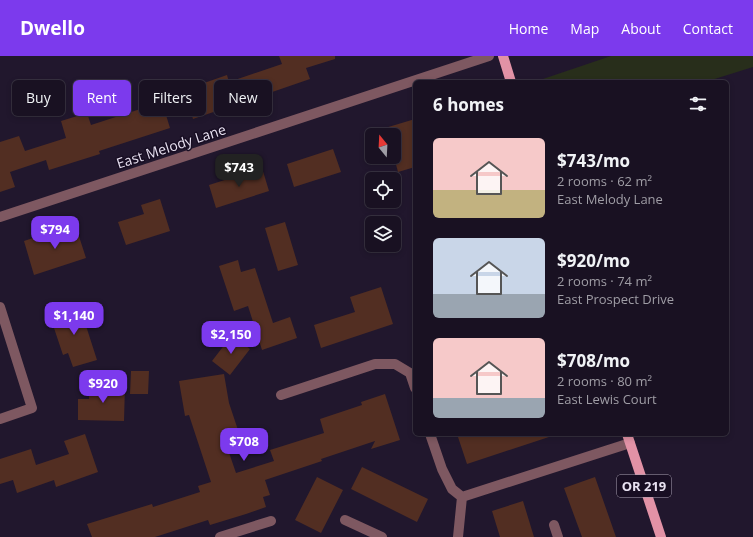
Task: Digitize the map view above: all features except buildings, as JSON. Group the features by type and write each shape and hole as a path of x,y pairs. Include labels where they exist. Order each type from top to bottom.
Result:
{"main road":[{"path":"503,56 510,80"},
{"name":"OR 219","path":"628,438 661,537"}],"street":[{"name":"East Melody Lane","path":"415,80 488,56"},
{"name":"East Melody Lane","path":"0,217 413,81"},
{"path":"0,307 32,408 0,419"},
{"path":"281,395 375,364 395,364 410,373 413,382"},
{"path":"431,436 442,469 452,489 462,497"},
{"path":"462,497 628,438"},
{"path":"458,537 462,497"},
{"path":"346,520 382,537"},
{"path":"220,537 271,521"},
{"path":"554,525 558,537"}],"green space":[{"path":"611,56 753,56 753,67 711,80 540,80"}]}
